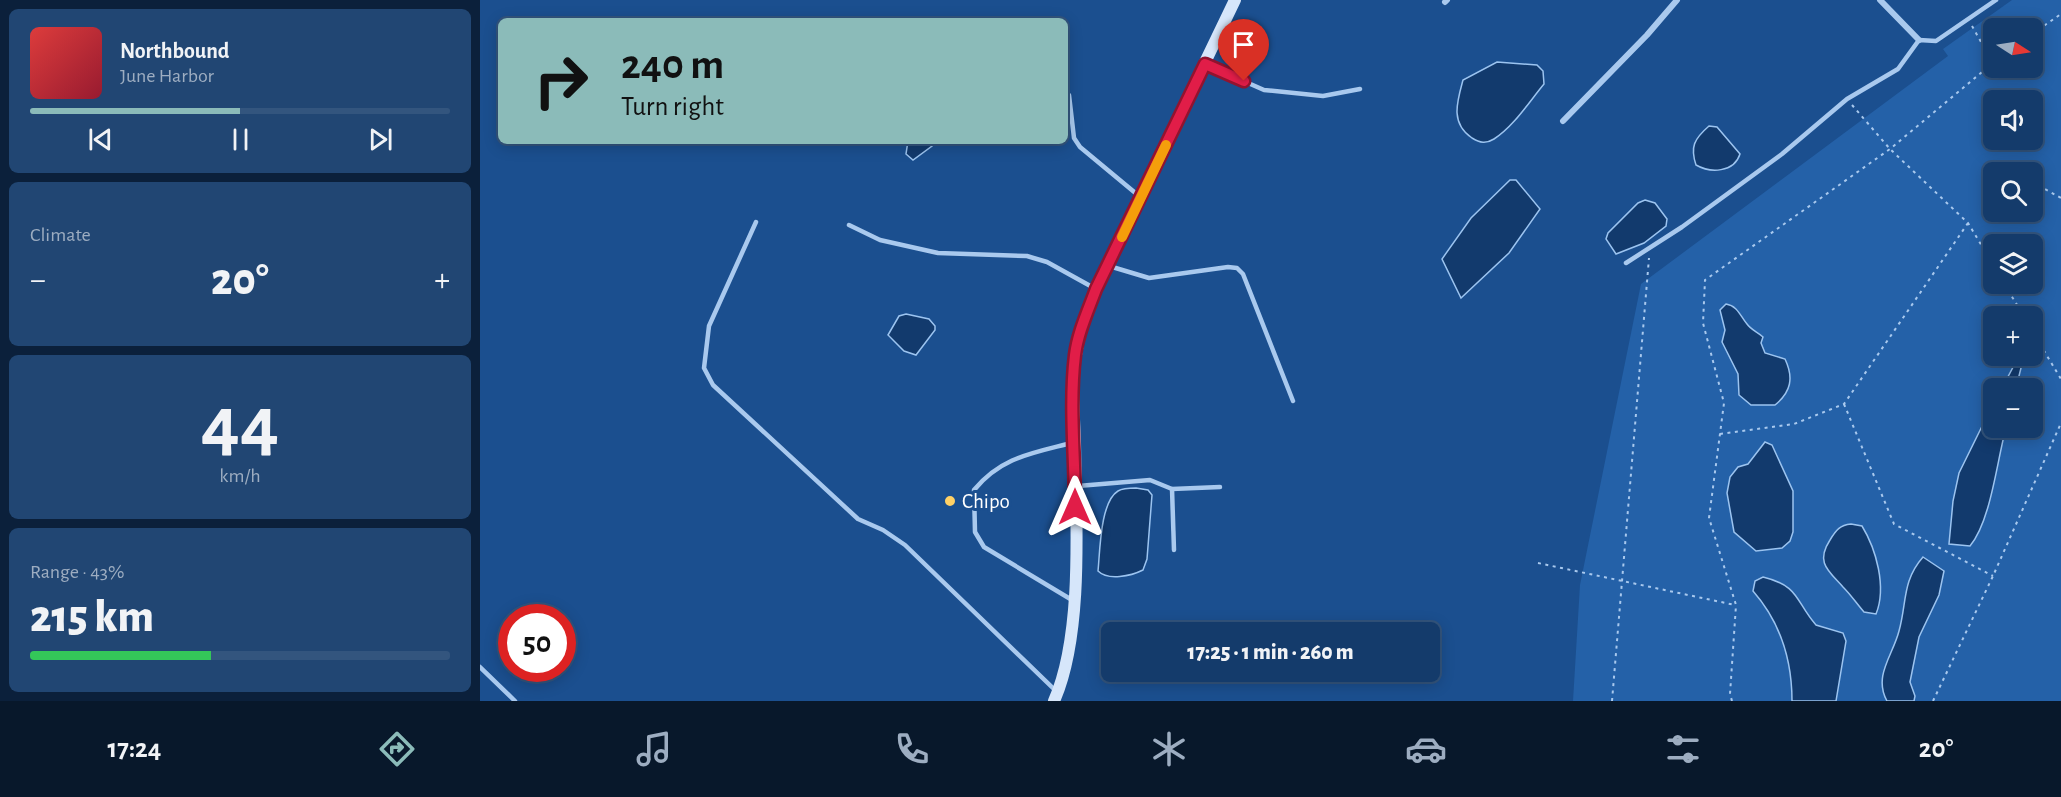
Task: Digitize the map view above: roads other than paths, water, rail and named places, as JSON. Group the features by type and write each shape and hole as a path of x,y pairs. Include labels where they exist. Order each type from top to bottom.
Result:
{"main road":[{"path":"1056,697 1066,667 1074,601 1075,355 1082,326 1096,289 1235,0"}],"street":[{"path":"1563,121 1647,35 1677,0"},
{"path":"1880,0 1919,40"}],"lane":[{"path":"1626,263 1782,154 1847,99 1898,69 1919,40 1936,41 1969,21 1996,0"},
{"path":"1205,64 1264,90 1323,96 1360,89"},
{"path":"1068,95 1074,138 1080,147 1141,198"},
{"path":"756,222 710,326 705,368 712,385 858,519 883,530 905,545 1056,697"},
{"path":"849,225 880,240 938,253 1027,256 1047,262 1096,289"},
{"path":"1108,266 1149,278 1228,267 1237,268 1244,274 1293,401"},
{"path":"1074,601 984,547 975,532 974,490 986,476 1010,459 1075,442"},
{"path":"1075,486 1150,480 1172,489 1220,487"},
{"path":"1172,489 1174,550"},
{"path":"480,667 515,701"}],"place":[{"name":"Chipo","path":"950,501"}]}
